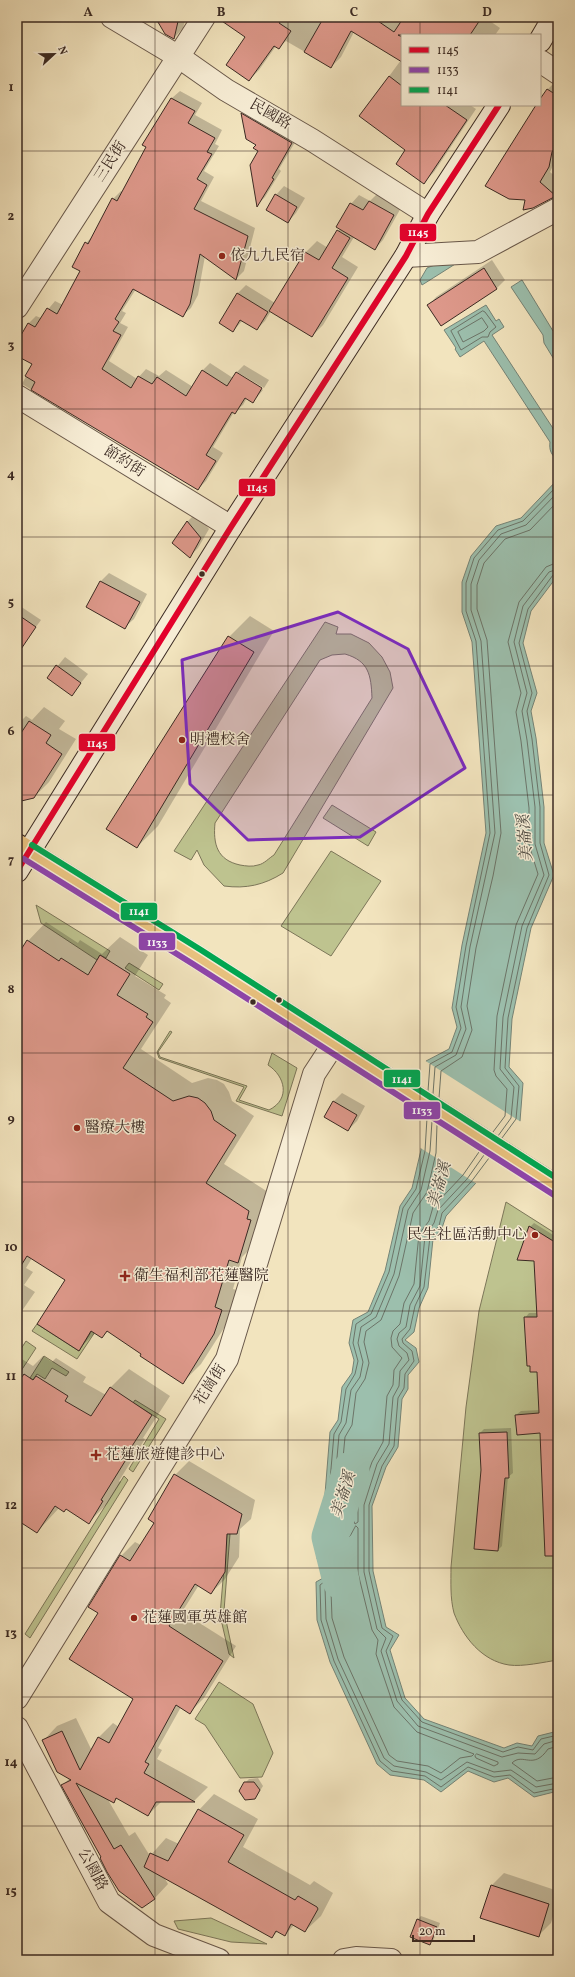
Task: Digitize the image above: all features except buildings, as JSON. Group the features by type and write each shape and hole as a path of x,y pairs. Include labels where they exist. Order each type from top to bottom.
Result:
{"main road":[{"path":"23,849 197,957 332,1045 558,1188"}],"street":[{"name":"民國路","path":"112,17 179,57 226,90 312,140 433,205"},
{"name":"三民街","path":"17,307 204,17"},
{"path":"541,39 554,17"},
{"path":"541,62 558,73"},
{"path":"17,871 23,849 406,256 433,205 498,106"},
{"path":"406,256 478,252 558,208"},
{"name":"節約街","path":"17,396 231,527"},
{"name":"花崗街","path":"18,1694 227,1359 314,1074 332,1045"},
{"name":"公園路","path":"17,1728 109,1902 154,1935 219,1960"},
{"path":"344,1960 356,1958 391,1960"}],"highlighted area":[{"path":"338,612 408,649 465,768 360,837 248,840 190,784 182,660"}],"green space":[{"path":"325,622 338,627 336,634 351,634 369,643 382,657 390,672 393,688 283,873 269,881 255,885 240,887 224,886 204,865 197,850 191,860 174,851","holes":["345,654 353,657 364,665 367,670 371,682 372,698 274,855 262,863 254,866 232,863 221,855 218,850 215,838 215,823 320,660 332,655"]},
{"path":"332,805 376,832 368,846 323,818"},
{"path":"331,851 381,881 331,956 281,926"},
{"path":"36,905 110,951 106,958 100,955 97,960 41,923"},
{"path":"129,963 163,984 159,990 125,968"},
{"path":"170,1031 172,1032 158,1052 160,1057 247,1086 239,1100 269,1110 281,1100 283,1094 282,1081 274,1070 268,1065 272,1053 297,1068 282,1116 236,1101 244,1087 159,1058 157,1052"},
{"path":"506,1202 558,1235 558,1660 521,1665 509,1665 490,1659 468,1639 454,1613 451,1590 451,1567 466,1407 479,1311"},
{"path":"37,1324 79,1351 96,1324 99,1326 77,1359 32,1331"},
{"path":"26,1341 36,1348 17,1377 17,1355"},
{"path":"44,1356 69,1372 66,1376 52,1368 45,1379 37,1374 33,1380 30,1378"},
{"path":"135,1400 166,1419 133,1472 129,1469 159,1419 133,1403"},
{"path":"124,1476 128,1480 30,1638 25,1634"},
{"path":"227,1533 230,1534 224,1611 234,1658 229,1654 220,1615"},
{"path":"219,1682 253,1704 273,1753 262,1777 240,1778 205,1725 195,1719"},
{"path":"211,1918 267,1944 231,1942 178,1929 174,1921"}],"water":[{"path":"460,261 422,285 420,280 427,268 437,264"},
{"path":"522,280 553,331 558,333 558,366 544,343 543,335 511,287"},
{"path":"486,305 496,321 499,319 504,327 492,335 558,436 558,460 551,452 550,442 484,341 460,357 444,330"},
{"path":"558,479 558,575 531,611 523,643 537,693 531,711 536,738 544,807 544,843 554,875 531,928 512,1019 509,1067 523,1083 520,1121 475,1184 446,1216 442,1228 433,1239 428,1288 419,1308 414,1332 405,1340 416,1348 419,1362 408,1375 408,1389 402,1399 398,1447 386,1467 372,1506 373,1571 386,1627 399,1635 390,1650 405,1698 424,1719 504,1748 517,1743 532,1746 538,1736 558,1731 558,1791 534,1797 508,1778 494,1782 468,1771 441,1792 424,1780 390,1775 377,1764 330,1662 317,1620 316,1582 325,1577 330,1570 326,1563 317,1559 322,1542 339,1525 325,1494 330,1432 338,1420 342,1387 352,1373 354,1360 349,1343 353,1320 368,1312 385,1271 400,1206 412,1188 421,1150 426,1061 449,1049 457,1027 452,1008 462,945 486,833 472,642 462,612 462,582 471,556 496,526 521,518"}],"pier":[{"path":"424,1060 521,1122 477,1184 419,1147"}],"waterway":[{"name":"美崙溪","path":"341,1581 330,1537 351,1470"}],"transit line":[{"name":"1145","path":"17,871 231,527 406,256 428,214 498,106"},
{"name":"1141","path":"32,845 201,950 558,1179"},
{"name":"1133","path":"24,859 193,964 554,1195"}],"place":[{"name":"依九九民宿","path":"222,256"},
{"name":"明禮校舍","path":"182,740"},
{"name":"醫療大樓","path":"77,1128"},
{"name":"民生社區活動中心","path":"535,1235"},
{"name":"衛生福利部花蓮醫院","path":"125,1276"},
{"name":"花蓮旅遊健診中心","path":"96,1455"},
{"name":"花蓮國軍英雄館","path":"134,1618"}]}
